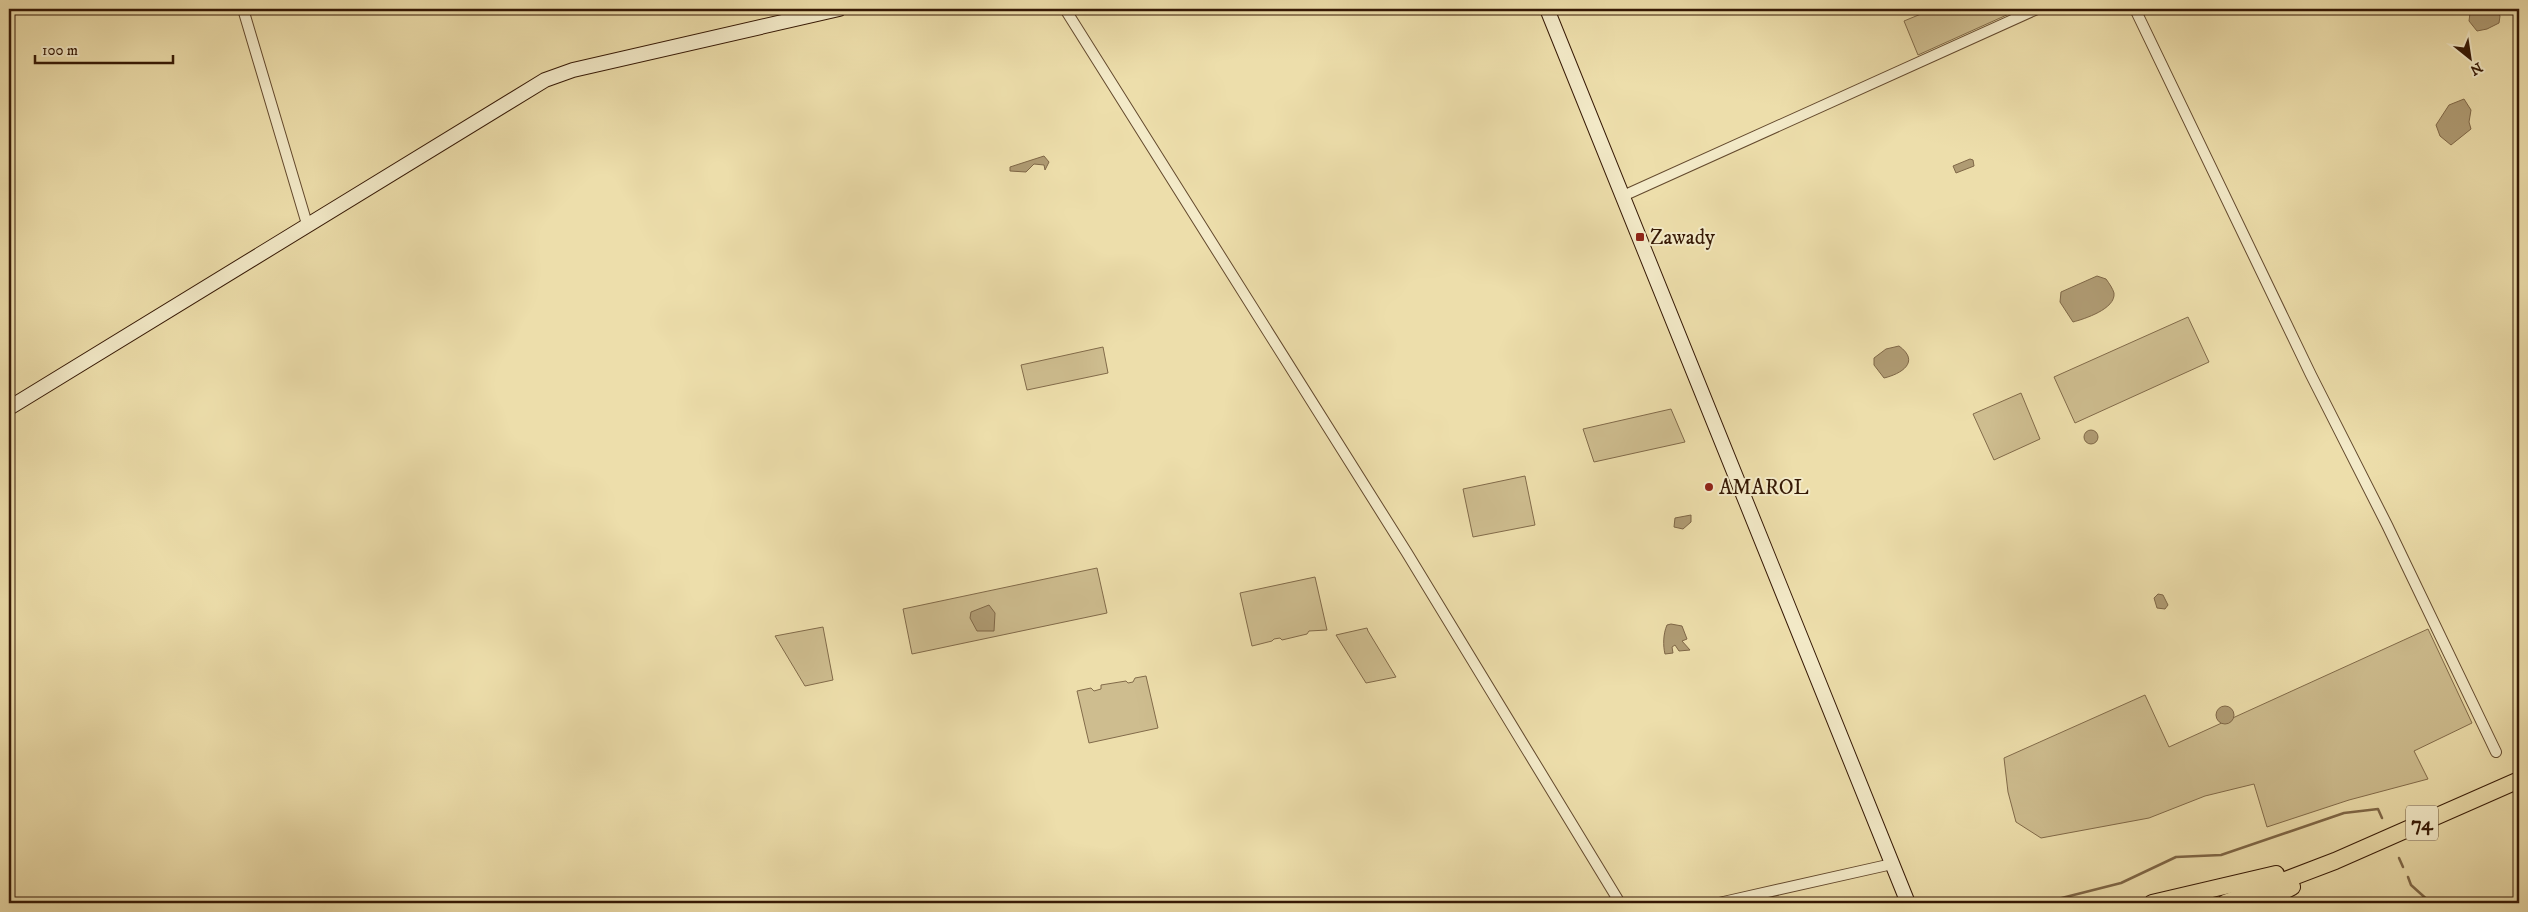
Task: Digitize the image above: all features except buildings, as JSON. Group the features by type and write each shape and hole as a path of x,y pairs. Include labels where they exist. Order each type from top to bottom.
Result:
{"main road":[{"path":"9,408 517,96 558,74 839,9"},
{"path":"1547,9 1908,903"},
{"name":"74","path":"2225,903 2334,861 2519,780"},
{"path":"2152,903 2334,861"},
{"path":"2260,903 2302,882 2334,861"}],"street":[{"path":"243,9 307,224"},
{"path":"1065,9 1407,553 1620,903"},
{"path":"1623,196 2037,9"},
{"path":"2135,9 2311,375 2387,525 2496,752"},
{"path":"1719,903 1892,864"}],"shaded area":[{"path":"1933,9 2020,9 1918,55 1904,21"},
{"path":"2475,9 2496,9 2500,16 2499,23 2487,29 2477,31 2469,21 2470,13"},
{"path":"2464,99 2471,110 2469,122 2471,129 2451,145 2440,136 2436,125 2449,105"},
{"path":"1044,156 1049,162 1045,170 1044,165 1034,164 1026,172 1010,171 1010,167"},
{"path":"1970,159 1973,160 1974,166 1956,173 1953,166"},
{"path":"2097,276 2106,279 2114,293 2113,299 2105,308 2073,322 2060,302 2061,292"},
{"path":"2188,317 2209,362 2075,423 2054,377"},
{"path":"1899,346 1908,357 1908,362 1897,374 1884,378 1874,365 1874,358 1886,349"},
{"path":"1103,347 1108,373 1027,390 1021,365"},
{"path":"2021,393 2040,439 1994,460 1973,414"},
{"path":"1671,409 1685,442 1594,462 1583,429"},
{"path":"2088,430 2094,430 2098,437 2094,444 2088,444 2084,440 2084,434"},
{"path":"1525,476 1535,525 1473,537 1463,489"},
{"path":"1691,515 1691,522 1683,529 1674,527 1675,518"},
{"path":"1097,568 1107,613 912,654 903,609"},
{"path":"1315,577 1327,630 1309,631 1307,634 1282,640 1280,638 1274,639 1252,646 1240,593"},
{"path":"2158,594 2163,595 2168,605 2165,609 2157,608 2154,598"},
{"path":"989,605 995,613 994,631 977,631 970,618 971,612"},
{"path":"1667,625 1682,626 1687,639 1682,641 1690,650 1679,651 1675,645 1672,647 1673,653 1665,654 1665,632"},
{"path":"823,627 833,680 805,686 775,636"},
{"path":"1367,628 1396,677 1366,683 1336,635"},
{"path":"2428,629 2472,723 2414,751 2428,779 2349,800 2267,827 2254,784 2205,796 2149,818 2041,838 2016,822 2008,792 2004,758 2145,695 2169,747"},
{"path":"1146,676 1158,728 1089,743 1077,691 1091,688 1094,691 1101,689 1101,685 1126,681 1128,683 1133,682 1135,678"},
{"path":"2225,706 2231,709 2234,715 2231,721 2225,724 2219,721 2216,715 2219,709"}],"waterway":[{"path":"2042,903 2121,883 2176,857 2221,855 2344,813 2378,809 2382,818"},
{"path":"2399,858 2403,867"},
{"path":"2408,877 2411,885 2431,903"}],"place":[{"name":"Zawady","path":"1640,237"},
{"name":"AMAROL","path":"1709,487"}]}
